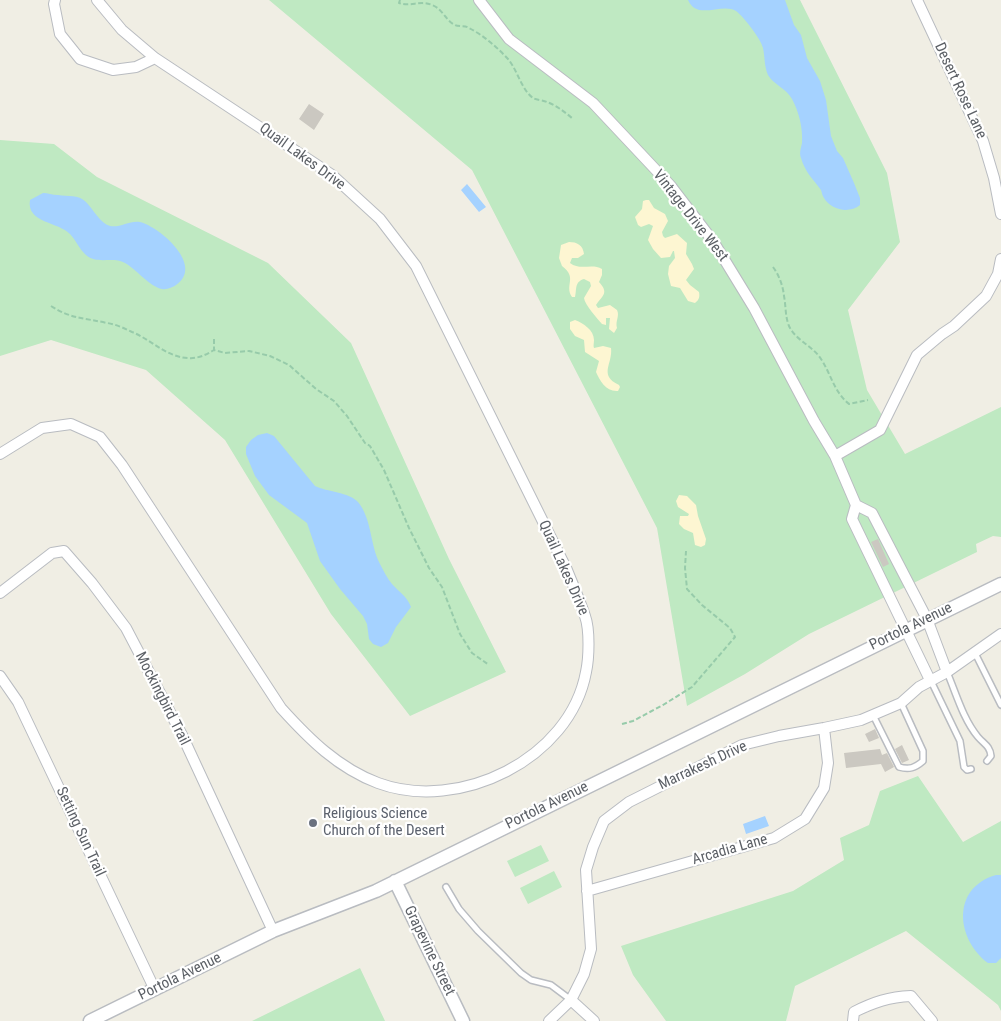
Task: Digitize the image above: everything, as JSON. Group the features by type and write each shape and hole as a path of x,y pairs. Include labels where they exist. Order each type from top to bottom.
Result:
{"street":[{"path":"55,0 54,4 60,34 80,59 113,70 136,67 155,58"},
{"name":"Quail Lakes Drive","path":"0,454 42,428 70,424 100,438 122,465 281,708 305,735 332,759 356,773 379,783 402,790 426,793 460,789 489,779 540,750 564,723 582,691 588,651 586,618 567,570 416,266 380,219 332,175 155,58 122,30 97,0"},
{"name":"Vintage Drive West","path":"479,0 509,39 593,103 670,185 714,241 754,308 835,456 856,505 852,519 930,680"},
{"name":"Desert Rose Lane","path":"917,0 984,141 1001,214"},
{"path":"835,456 880,430 918,356 986,296 998,274 1001,259"},
{"path":"856,505 872,513 927,619 947,672"},
{"name":"Mockingbird Trail","path":"0,593 52,553 64,551 92,583 126,628 182,736 273,931"},
{"name":"Portola Avenue","path":"97,1020 273,931 376,891 1001,584"},
{"name":"Marrakesh Drive","path":"549,1021 570,1000 584,974 591,949 586,870 604,820 630,802 742,746 779,736 861,720 901,703 919,687 947,672 1001,634"},
{"name":"Setting Sun Trail","path":"0,676 18,702 155,990"},
{"name":"Arcadia Lane","path":"588,891 774,838 805,819 824,788 828,763 824,728"},
{"name":"Grapevine Street","path":"395,881 463,1021"},
{"path":"853,1021 854,1012 870,1004 892,997 912,996 932,1021"},
{"path":"570,1000 594,1021"}],"lane":[{"path":"975,653 1001,705"},
{"path":"947,672 969,723 978,738 990,750 991,756 987,762"},
{"path":"930,680 960,741 964,767 967,770 972,769"},
{"path":"873,715 899,767 906,770 916,767 923,761 923,751 901,703"},
{"path":"446,887 459,909 472,924 521,973 531,980 551,985 570,1000"}],"path":[{"path":"400,0 399,3 406,6 420,2 432,5 442,11 446,18 455,25 468,27 507,59 533,98 548,102 573,119"},
{"path":"773,267 782,285 789,326 796,338 814,351 821,359 842,398 849,404 868,400"},
{"path":"51,306 70,316 95,322 106,322 134,332 149,340 160,349 174,355 188,358 204,356 214,350 225,353 249,351 270,356 289,365 310,385 334,401 347,416 365,443 370,446 384,470 429,568 442,587 460,634 472,653 489,665"},
{"path":"214,339 214,350"},
{"path":"622,724 633,721 692,687 735,637 730,628 702,605 688,589 685,568 686,551"}],"green space":[{"path":"269,0 800,0 887,173 900,242 848,310 867,390 905,454 1001,407 1001,537 993,536 976,544 977,552 809,634 745,674 687,706 657,528 472,170"},
{"path":"0,140 54,144 97,177 268,263 351,343 449,559 506,672 410,716 331,614 225,440 146,370 51,340 0,356"},
{"path":"918,776 963,842 1001,821 1001,1011 998,1005 906,931 795,986 786,1021 666,1021 633,975 621,946 793,891 844,860 840,838 869,825 880,791"},
{"path":"541,845 549,861 515,877 507,861"},
{"path":"554,871 562,887 528,904 520,888"},
{"path":"360,968 385,1021 252,1021"}],"sand":[{"path":"649,200 654,208 665,214 668,221 662,232 663,236 665,238 677,234 687,243 686,254 694,269 686,280 699,292 699,298 695,303 688,301 680,288 671,286 668,274 669,266 675,258 674,251 670,257 661,258 648,240 653,226 649,224 641,227 638,225 635,217 642,209 643,201"},
{"path":"569,242 579,245 584,254 578,258 572,258 570,263 602,269 599,282 604,289 604,294 596,305 598,308 610,305 617,310 617,328 614,333 609,329 610,318 606,318 606,325 602,324 585,301 584,298 591,286 590,282 584,279 581,280 576,286 575,297 572,297 570,293 569,274 562,266 559,258 561,245"},
{"path":"575,320 590,330 594,336 594,348 603,346 611,348 608,373 609,377 619,385 618,391 610,390 599,379 596,372 599,361 585,352 584,340 575,336 570,329 570,322"},
{"path":"679,495 687,496 696,505 706,539 705,545 701,547 695,545 693,533 684,529 679,524 680,516 688,516 689,514 678,507 676,501"}],"water":[{"path":"688,0 785,0 794,25 801,35 807,58 820,81 826,100 831,136 854,183 860,198 860,205 846,210 831,205 824,198 821,190 807,171 800,156 802,132 797,109 789,95 768,75 762,44 748,23 736,11 724,8 697,9"},
{"path":"467,184 486,207 479,212 461,190"},
{"path":"43,193 83,199 103,222 110,226 132,222 148,225 168,239 183,258 184,277 175,286 168,289 157,288 125,263 115,260 90,258 65,230 38,218 33,213 30,208 30,200"},
{"path":"267,433 274,436 315,486 349,496 358,502 363,509 380,564 390,582 405,597 411,607 396,627 388,643 381,647 373,644 369,639 367,624 363,616 320,561 307,523 269,495 255,476 246,454 246,447 258,435"},
{"path":"765,816 769,826 746,834 743,824"},
{"path":"996,875 1001,875 1001,958 996,963 988,963 977,953 969,941 963,915 965,902 971,891 981,882"}],"building":[{"path":"309,104 324,114 314,130 299,119"},
{"path":"878,539 889,564 883,567 871,542"},
{"path":"875,729 879,738 869,742 865,734"},
{"path":"902,745 909,760 902,763 895,749"},
{"path":"880,749 882,755 887,753 894,767 885,772 881,764 846,768 844,753"}],"place":[{"name":"Religious Science Church of the Desert","path":"313,823"}]}
